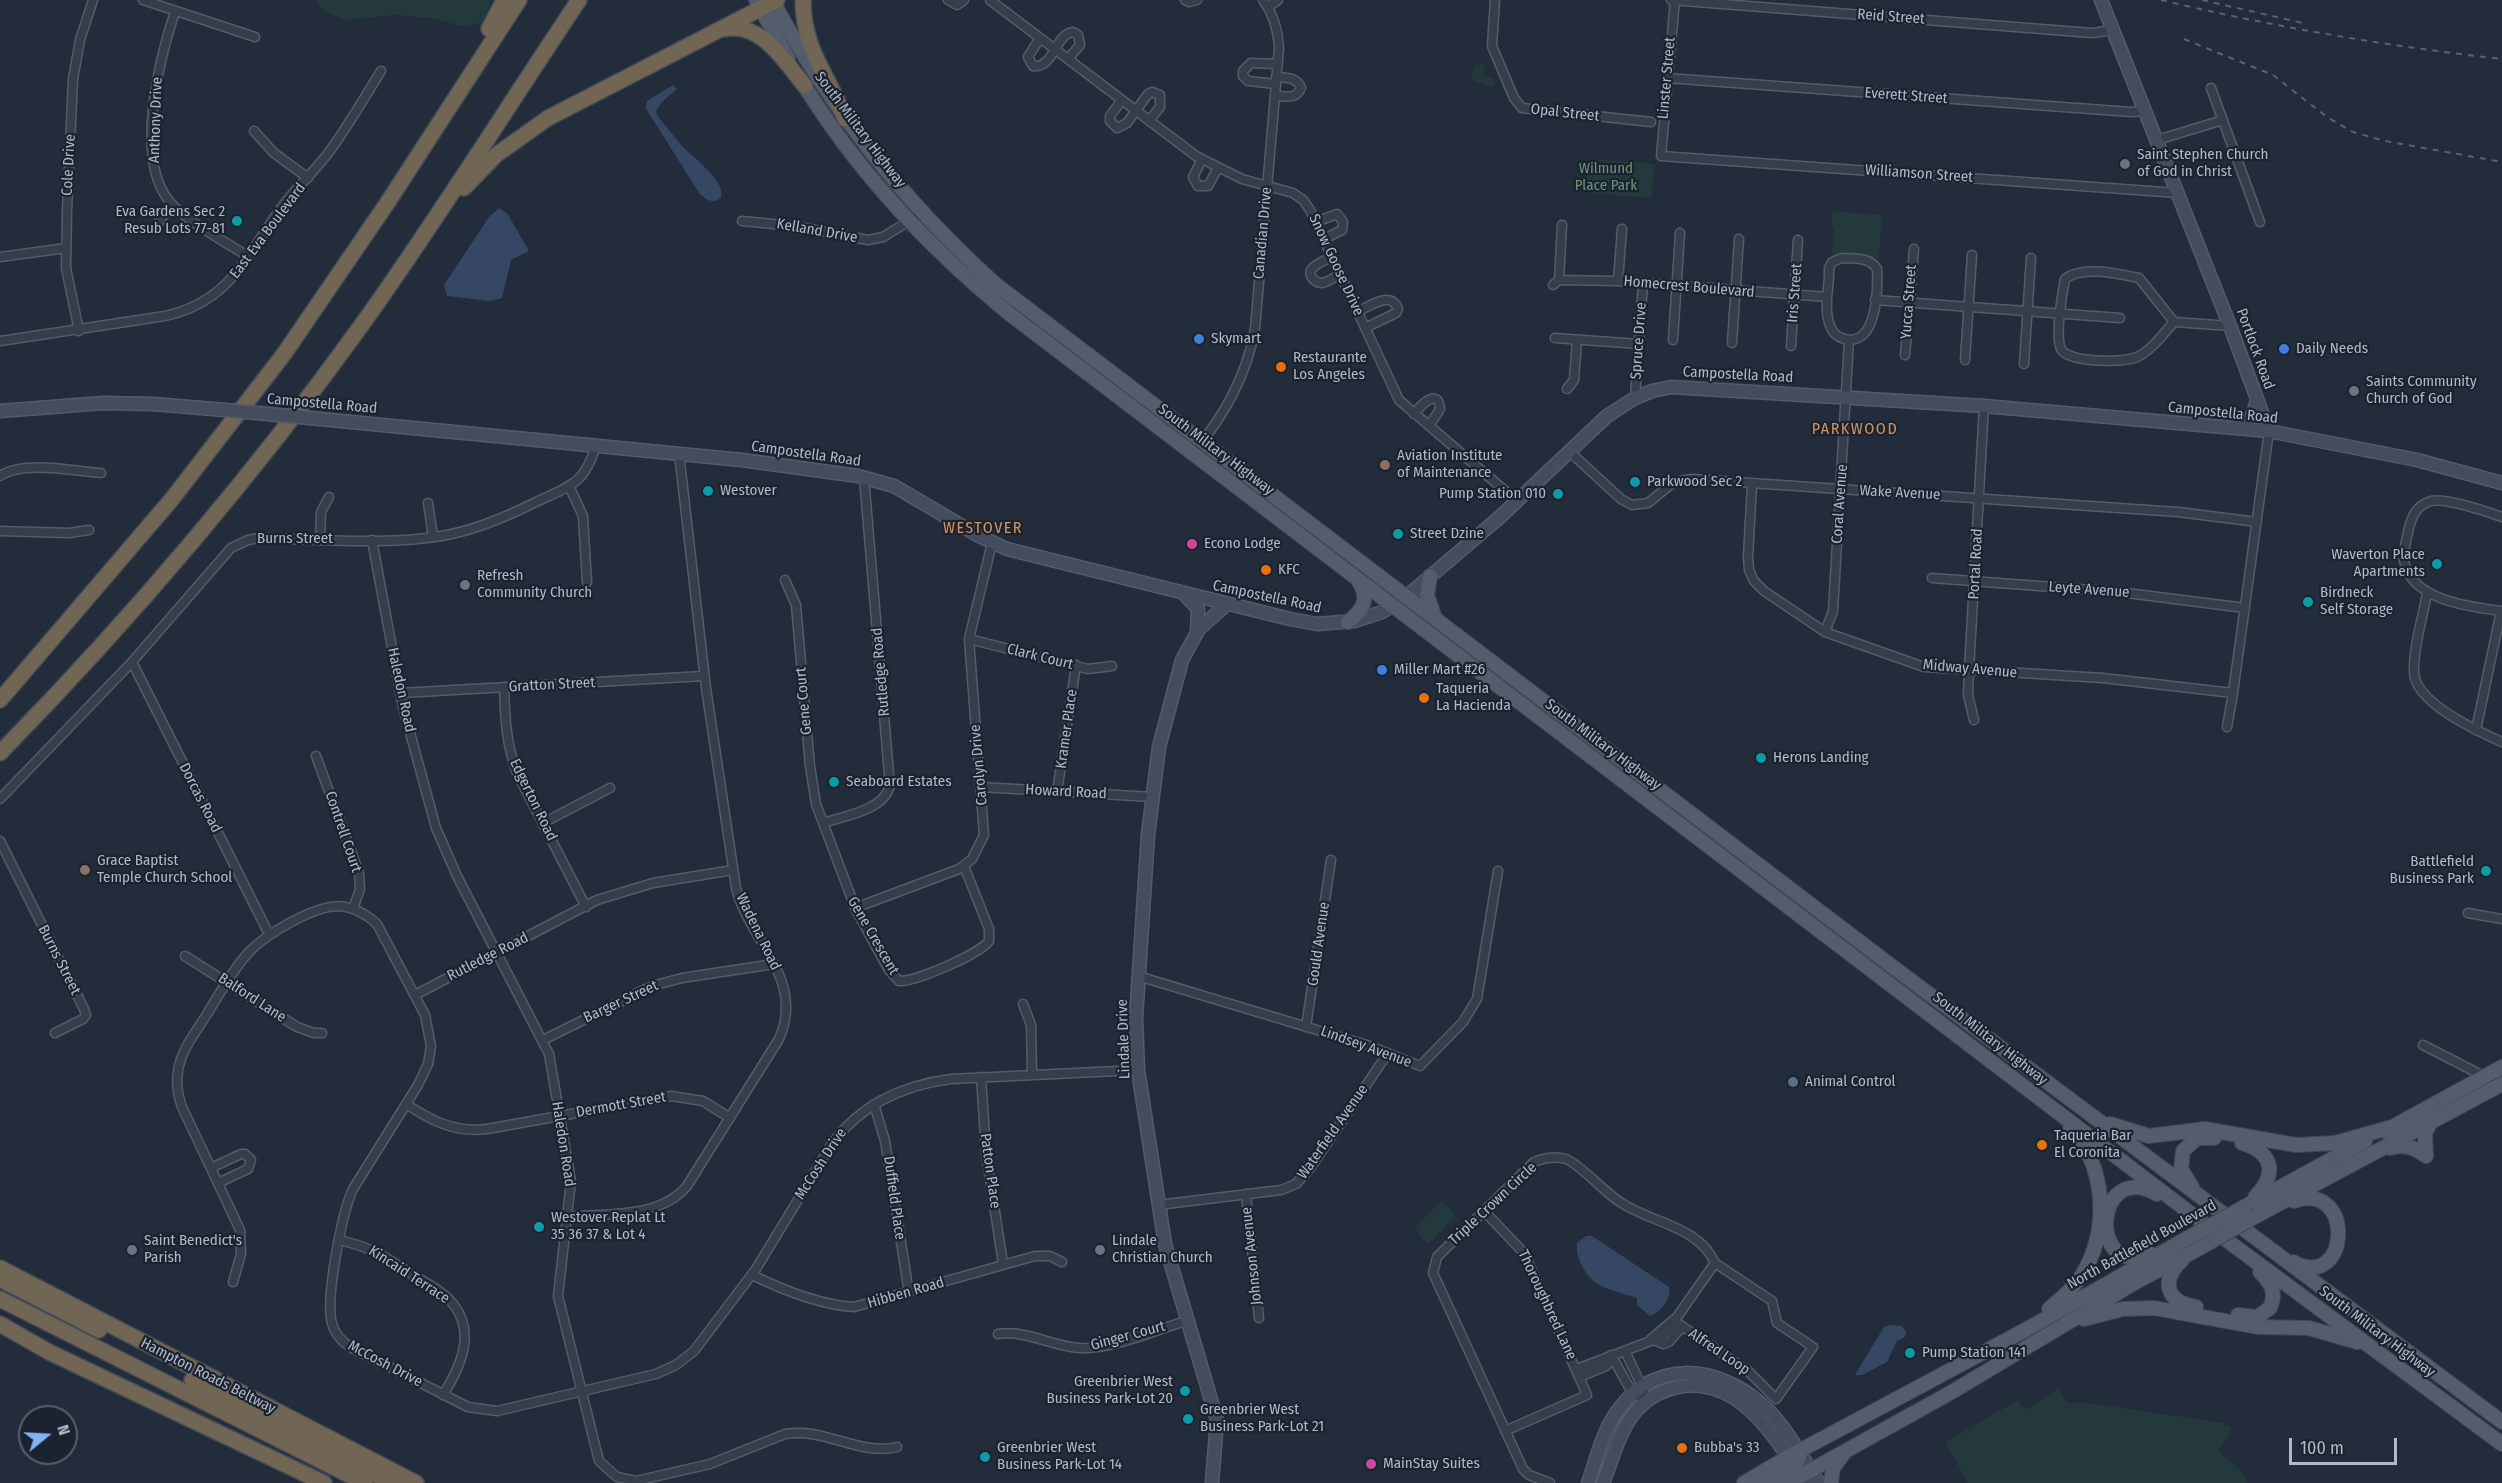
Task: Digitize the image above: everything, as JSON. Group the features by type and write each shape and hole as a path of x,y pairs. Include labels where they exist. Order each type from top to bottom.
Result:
{"highway":[{"path":"388,202 478,50 504,0"},
{"path":"0,700 179,491 284,354 388,202 519,0"},
{"path":"0,755 116,629 196,537 346,346 435,219 579,0"},
{"path":"803,0 805,34 845,119"},
{"path":"435,219 496,155 531,129 768,2"},
{"path":"717,31 738,28 763,37 805,86"},
{"path":"0,692 43,650"},
{"path":"0,1257 25,1273 104,1313 178,1361"},
{"name":"Hampton Roads Beltway","path":"0,1268 416,1483"},
{"path":"0,1279 392,1483"},
{"path":"0,1299 365,1483"},
{"name":"Hampton Roads Beltway","path":"0,1308 264,1435 355,1483"},
{"path":"0,1324 49,1352 324,1483"}],"main road":[{"name":"Portlock Road","path":"2102,0 2269,431"},
{"name":"South Military Highway","path":"768,2 845,119 875,160 922,213 994,283 1357,578 2033,1094 2502,1444"},
{"name":"South Military Highway","path":"768,2 805,86 863,166 908,219 987,295 1406,597 2215,1210 2502,1422"},
{"name":"Campostella Road","path":"0,411 104,403 154,404 680,453 794,466 864,477 894,486 992,543 1226,605 1317,624 1348,622 1371,616 1394,606 1517,501 1607,416 1635,398 1671,387 1984,406 2269,431 2417,460 2502,483"},
{"path":"2235,428 2245,424 2253,416 2257,398"},
{"path":"1430,576 1427,595 1436,620"},
{"path":"1348,622 1359,613 1365,604 1365,593 1357,578"},
{"path":"1185,594 1198,609 1197,633"},
{"name":"Lindale Drive","path":"1212,1483 1217,1420 1203,1368 1171,1271 1158,1205 1138,1070 1136,1018 1152,798 1159,747 1182,660 1204,623 1226,605"},
{"name":"North Battlefield Boulevard","path":"1798,1469 1985,1351 2502,1067"},
{"name":"North Battlefield Boulevard","path":"1744,1483 1798,1469 1846,1450 1950,1393 2136,1282 2501,1084"},
{"path":"2027,1329 2066,1294 2084,1272 2096,1242 2100,1211 2098,1183 2087,1152 2077,1136 2033,1094"},
{"path":"2096,1119 2149,1136 2205,1129 2296,1145 2335,1143 2392,1127"},
{"path":"2373,1153 2404,1145 2415,1148 2426,1156 2425,1133 2432,1120"},
{"path":"2215,1210 2194,1190 2181,1169 2183,1151 2189,1144 2206,1136 2257,1148 2267,1160 2270,1168 2267,1184 2246,1206"},
{"path":"2168,1249 2130,1258 2114,1250 2109,1242 2107,1220 2109,1205 2118,1192 2133,1187 2151,1191 2199,1219"},
{"path":"2247,1234 2274,1252 2304,1267 2318,1267 2333,1256 2338,1238 2335,1218 2326,1203 2319,1199 2302,1198 2258,1215"},
{"path":"2198,1249 2173,1269 2169,1285 2174,1298 2186,1305 2249,1318 2257,1317 2270,1308 2274,1292 2271,1285 2231,1243"},
{"path":"1985,1351 2011,1346 2035,1332 2055,1331 2113,1311 2154,1308 2258,1327 2309,1328 2340,1336 2377,1352"},
{"path":"1588,1483 1602,1439 1611,1421 1638,1390 1662,1377 1688,1372 1726,1380 1749,1394 1768,1411 1798,1469"},
{"path":"1603,1483 1625,1426 1647,1401 1663,1392 1680,1387 1698,1386 1718,1390 1753,1413 1766,1426 1798,1469 1819,1483"},
{"path":"1831,1483 1833,1468 1846,1450"},
{"path":"1766,1483 1798,1469"}],"street":[{"name":"Cole Drive","path":"79,331 68,280 66,248 73,79 80,40 93,0"},
{"path":"143,0 255,37"},
{"path":"948,0 957,5 964,0"},
{"name":"Snow Goose Drive","path":"990,0 1135,111 1202,159 1218,168 1267,187 1290,192 1303,200 1316,222 1399,400 1517,501"},
{"path":"1185,0 1189,2 1197,0"},
{"path":"1265,4 1278,0"},
{"name":"Opal Street","path":"1495,0 1492,46 1514,98 1522,108 1651,122"},
{"name":"Reid Street","path":"1669,0 2092,33 2113,30"},
{"name":"Linster Street","path":"1661,156 1675,0"},
{"name":"Canadian Drive","path":"1198,448 1230,404 1242,377 1252,345 1278,64 1276,26 1265,4"},
{"name":"Anthony Drive","path":"175,12 158,72 152,159 158,182 172,204 249,257"},
{"path":"1040,38 1029,52 1028,57 1033,66 1038,67 1044,64 1069,32 1078,35 1080,45 1068,59"},
{"path":"1275,96 1294,97 1299,94 1301,88 1299,82 1294,79 1248,81 1243,70 1251,63 1278,64"},
{"name":"East Eva Boulevard","path":"0,341 79,331 173,314 199,304 226,286 249,257 276,215 329,152 381,70"},
{"name":"Everett Street","path":"1667,78 2131,112 2145,111"},
{"path":"2211,88 2260,222"},
{"path":"1122,100 1110,116 1113,126 1117,128 1122,127 1148,94 1160,95 1160,107 1149,121"},
{"path":"2157,140 2223,120"},
{"path":"254,131 274,153 308,178"},
{"name":"Williamson Street","path":"1661,156 2178,193"},
{"path":"1202,159 1193,177 1198,186 1208,186 1218,168"},
{"path":"159,222 172,204"},
{"name":"Kelland Drive","path":"742,221 794,226 868,240 883,237 908,219 922,213"},
{"path":"1316,222 1337,214 1343,222 1342,230 1324,239"},
{"name":"Homecrest Boulevard","path":"1562,225 1556,282 1618,281 1827,297"},
{"path":"1618,281 1622,229"},
{"path":"1673,340 1680,233"},
{"path":"1732,343 1739,239"},
{"name":"Iris Street","path":"1791,346 1798,240"},
{"path":"0,257 66,248"},
{"name":"Yucca Street","path":"1905,355 1914,249"},
{"path":"1965,360 1972,255"},
{"path":"1332,257 1313,267 1311,277 1315,282 1321,283 1340,274"},
{"path":"1842,258 1866,260 1875,264 1877,273 1875,300 1870,325 1864,336 1849,340 1842,338 1831,328 1828,318 1829,268 1832,262 1842,258"},
{"path":"2024,364 2031,258"},
{"path":"2175,322 2139,357 2123,361 2070,357 2061,350 2060,314 2065,279 2073,274 2093,272 2139,278 2175,322 2230,326"},
{"name":"Spruce Drive","path":"1635,398 1642,284"},
{"path":"1357,312 1386,299 1392,299 1396,303 1398,309 1396,313 1365,328"},
{"path":"1875,300 2120,318"},
{"path":"1555,338 1639,344"},
{"path":"1567,389 1574,380 1577,340"},
{"name":"Coral Avenue","path":"1825,632 1833,611 1849,340"},
{"path":"1414,414 1425,401 1431,398 1436,399 1440,403 1440,409 1429,426"},
{"name":"Portal Road","path":"1974,720 1968,695 1984,406"},
{"name":"Portlock Road","path":"2227,727 2269,431"},
{"name":"Burns Street","path":"0,800 132,662 231,548 248,540 260,538 372,540 433,537 483,526 569,486 588,468 596,445"},
{"name":"Wake Avenue","path":"1570,452 1621,499 1632,505 1648,503 1668,485 1681,480 1979,497 2178,512 2257,522"},
{"name":"Wadena Road","path":"568,1217 650,1209 678,1196 687,1186 730,1118 778,1039 786,1019 786,994 774,964 743,907 733,870 704,676 680,453"},
{"path":"0,476 22,467 101,473"},
{"name":"Rutledge Road","path":"823,823 878,804 886,796 890,786 864,477"},
{"name":"Midway Avenue","path":"1752,484 1749,570 1764,591 1825,632 1924,667 2103,678 2233,693"},
{"path":"569,486 582,516 587,582"},
{"path":"320,539 321,512 329,497"},
{"path":"2476,730 2502,611 2458,603 2427,593 2415,585 2404,561 2412,518 2416,511 2431,501 2502,517"},
{"path":"428,503 433,537"},
{"path":"0,531 69,533 89,530"},
{"name":"Haledon Road","path":"372,540 400,693 436,828 457,876 549,1053 571,1176 558,1296 599,1461 613,1474 630,1481 710,1464 796,1431 814,1433 872,1448 897,1447"},
{"name":"Carolyn Drive","path":"964,866 974,856 984,836 969,639 992,543"},
{"name":"Leyte Avenue","path":"1932,578 2119,592 2245,608"},
{"name":"Gene Court","path":"785,580 796,605 812,789 823,823"},
{"path":"2427,593 2415,662 2415,681 2425,696 2476,730 2502,742"},
{"name":"Clark Court","path":"969,639 1076,665 1098,669 1112,666"},
{"name":"Dorcas Road","path":"132,662 269,934"},
{"name":"Kramer Place","path":"1057,792 1076,665"},
{"name":"Gratton Street","path":"400,693 704,676"},
{"name":"Edgerton Road","path":"504,687 506,732 511,756 586,907"},
{"name":"Contrell Court","path":"316,756 359,873 360,889 353,909"},
{"name":"Howard Road","path":"981,787 1152,798"},
{"path":"543,824 610,788"},
{"name":"Gene Crescent","path":"823,823 855,908 892,974 899,981 907,981 982,949 989,942 989,929 964,866"},
{"name":"Burns Street","path":"0,841 86,1015 83,1019 55,1033"},
{"name":"Gould Avenue","path":"1306,1027 1331,860"},
{"path":"855,908 964,866"},
{"name":"Rutledge Road","path":"415,995 586,907 624,890 733,870"},
{"name":"Lindsey Avenue","path":"1138,976 1388,1053 1417,1066 1423,1064 1471,1011 1479,993 1498,871"},
{"path":"233,1282 241,1254 241,1236 182,1107 178,1088 178,1072 186,1047 227,982 250,951 269,934 320,908 332,906 353,909"},
{"name":"McCosh Drive","path":"353,909 368,916 380,928 425,1015 431,1046 425,1071 352,1189 343,1213 330,1310 332,1323 337,1335 352,1348 477,1410 497,1411 656,1374 676,1365 694,1351 752,1275 833,1142 854,1118 874,1104 920,1085 951,1079 1138,1070"},
{"path":"2468,913 2502,919"},
{"name":"Balford Lane","path":"185,956 297,1026 314,1034 322,1033"},
{"name":"Barger Street","path":"543,1040 652,986 682,978 774,964"},
{"path":"1023,1004 1031,1025 1032,1075"},
{"path":"2423,1045 2501,1084"},
{"name":"Waterfield Avenue","path":"1158,1205 1281,1190 1296,1184 1311,1167 1388,1053"},
{"name":"Patton Place","path":"981,1077 986,1152 1003,1264"},
{"name":"Dermott Street","path":"406,1104 438,1123 467,1130 487,1129 679,1096 704,1101 730,1118"},
{"name":"Duffield Place","path":"874,1104 885,1141 909,1293"},
{"path":"211,1168 241,1154 245,1154 251,1160 248,1169 218,1183"},
{"name":"Triple Crown Circle","path":"1550,1483 1529,1475 1523,1469 1433,1273 1437,1257 1534,1162 1546,1158 1566,1160 1622,1204 1683,1231 1707,1248 1715,1263"},
{"name":"Johnson Avenue","path":"1246,1194 1259,1318"},
{"name":"Thoroughbred Lane","path":"1484,1211 1524,1252 1577,1370"},
{"name":"Kincaid Terrace","path":"339,1240 370,1248 440,1292 453,1304 462,1321 465,1347 458,1367 443,1395"},
{"name":"Hibben Road","path":"752,1275 784,1290 842,1307 863,1306 1003,1264 1043,1255 1062,1262"},
{"path":"1651,1339 1664,1344 1669,1342 1677,1324 1715,1263"},
{"name":"Alfred Loop","path":"1677,1324 1748,1371 1776,1399 1813,1347 1777,1323 1772,1301 1715,1263"},
{"name":"Ginger Court","path":"998,1334 1019,1333 1074,1347 1097,1347 1186,1321"},
{"path":"1577,1370 1606,1366 1614,1356 1677,1324"},
{"path":"1625,1351 1638,1390"},
{"path":"1577,1370 1601,1352 1614,1356 1647,1401"},
{"path":"1505,1431 1587,1395 1577,1370"}],"green space":[{"path":"316,0 491,0 485,22 462,26 431,18 396,15 346,20 323,11"},
{"path":"1484,64 1483,75 1494,79 1496,84 1491,87 1471,77 1474,66"},
{"name":"Wilmund Place Park","path":"1589,159 1655,164 1651,198 1585,193"},
{"path":"1832,211 1882,215 1879,258 1832,255 1834,229 1831,227"},
{"path":"1442,1201 1456,1215 1428,1244 1414,1229"},
{"path":"2059,1388 2067,1403 2082,1402 2224,1423 2232,1428 2218,1451 2241,1470 2247,1483 1968,1483 1945,1442 2018,1400 2026,1410"}],"water":[{"path":"673,85 677,89 662,102 656,111 657,115 681,145 714,177 721,191 721,198 718,200 709,200 699,193 645,107 647,101"},
{"path":"499,208 507,213 529,251 511,260 502,298 490,301 447,296 444,285 489,217"},
{"path":"1586,1236 1592,1236 1669,1287 1669,1296 1661,1308 1650,1316 1637,1305 1637,1298 1606,1288 1593,1280 1582,1266 1577,1252 1577,1243"},
{"path":"1902,1326 1906,1332 1905,1337 1897,1341 1887,1362 1862,1375 1855,1375 1884,1327"}],"railway":[{"path":"2161,0 2331,35 2502,59"},
{"path":"2202,0 2307,24"},
{"path":"2184,39 2273,75 2327,117 2353,132 2385,141 2502,162"}],"place":[{"name":"Saint Stephen Church of God in Christ","path":"2125,164"},
{"name":"Eva Gardens Sec 2 Resub Lots 77-81","path":"237,221"},
{"name":"Skymart","path":"1199,339"},
{"name":"Daily Needs","path":"2284,349"},
{"name":"Restaurante Los Angeles","path":"1281,367"},
{"name":"Saints Community Church of God","path":"2354,391"},
{"name":"Aviation Institute of Maintenance","path":"1385,465"},
{"name":"Parkwood Sec 2","path":"1635,482"},
{"name":"Westover","path":"708,491"},
{"name":"Pump Station 010","path":"1558,494"},
{"name":"Street Dzine","path":"1398,534"},
{"name":"Econo Lodge","path":"1192,544"},
{"name":"Waverton Place Apartments","path":"2437,564"},
{"name":"KFC","path":"1266,570"},
{"name":"Refresh Community Church","path":"465,585"},
{"name":"Birdneck Self Storage","path":"2308,602"},
{"name":"Miller Mart #26","path":"1382,670"},
{"name":"Taqueria La Hacienda","path":"1424,698"},
{"name":"Herons Landing","path":"1761,758"},
{"name":"Seaboard Estates","path":"834,782"},
{"name":"Grace Baptist Temple Church School","path":"85,870"},
{"name":"Battlefield Business Park","path":"2486,871"},
{"name":"Animal Control","path":"1793,1082"},
{"name":"Taqueria Bar El Coronita","path":"2042,1145"},
{"name":"Westover Replat Lt 35 36 37 & Lot 4","path":"539,1227"},
{"name":"Saint Benedict's Parish","path":"132,1250"},
{"name":"Lindale Christian Church","path":"1100,1250"},
{"name":"Pump Station 141","path":"1910,1353"},
{"name":"Greenbrier West Business Park-Lot 20","path":"1185,1391"},
{"name":"Greenbrier West Business Park-Lot 21","path":"1188,1419"},
{"name":"Bubba's 33","path":"1682,1448"},
{"name":"Greenbrier West Business Park-Lot 14","path":"985,1457"},
{"name":"MainStay Suites","path":"1371,1464"}],"district":[{"name":"PARKWOOD","path":"1855,430"},
{"name":"WESTOVER","path":"983,529"}]}
